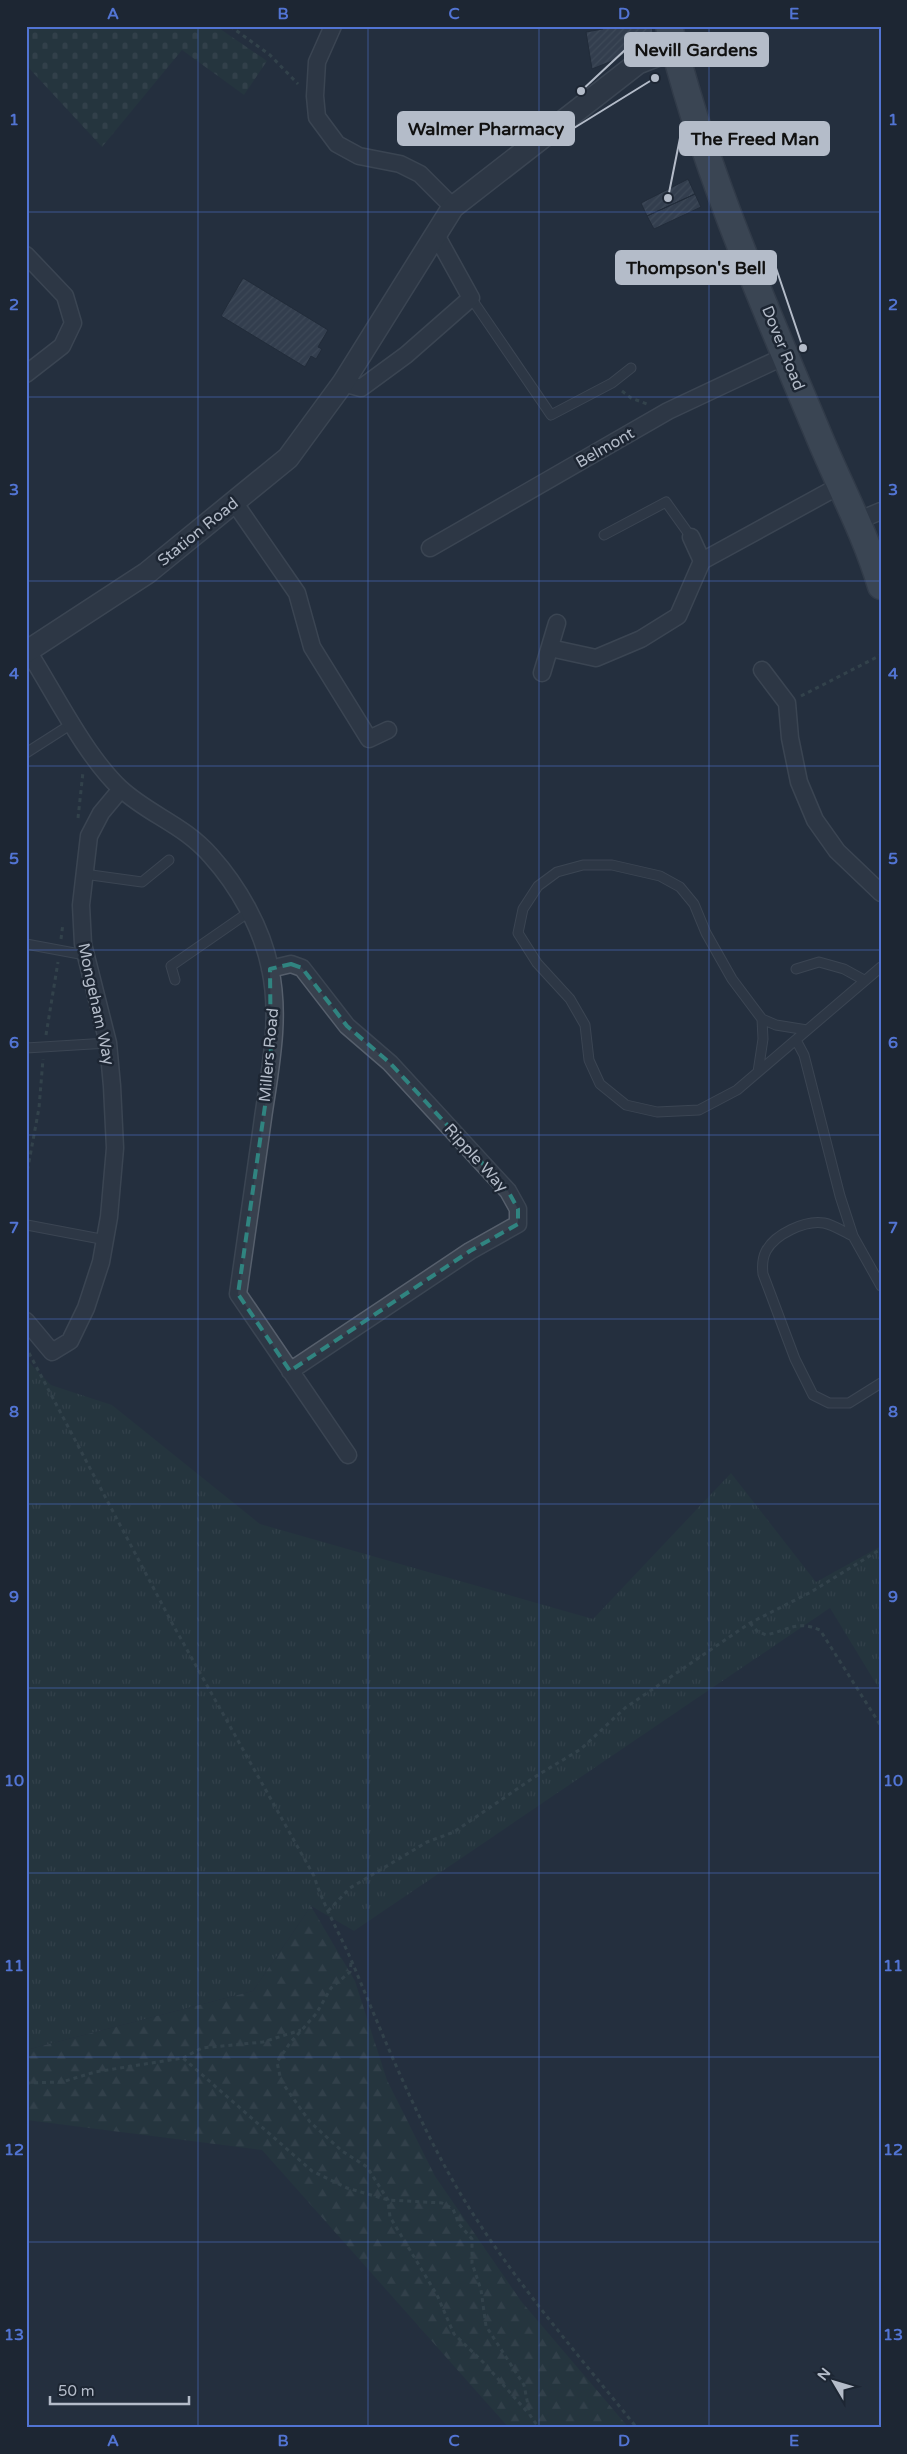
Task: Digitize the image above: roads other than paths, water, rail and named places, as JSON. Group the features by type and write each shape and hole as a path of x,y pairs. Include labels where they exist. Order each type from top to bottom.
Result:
{"main road":[{"name":"Dover Road","path":"671,38 719,189 785,356 840,486 857,521 881,586"}],"street":[{"path":"333,26 317,62 315,96 317,117 337,144 359,156 400,164 420,174 453,207"},
{"name":"Station Road","path":"27,651 147,573 288,458 343,383 453,207 671,38"},
{"path":"343,383 362,388 406,355 471,298 435,233"},
{"path":"26,255 65,296 73,323 62,346 26,374"},
{"name":"Belmont","path":"430,548 668,411 785,356"},
{"path":"550,648 596,658 641,639 678,616 702,561 840,486"},
{"path":"234,502 297,593 312,647 369,739 388,730"},
{"path":"857,521 881,511"},
{"path":"691,537 702,561"},
{"path":"542,673 558,623"},
{"name":"Millers Road","path":"27,651 98,763 121,789 136,801 187,832 225,875 249,912 270,968 274,1042 238,1294 348,1455"},
{"path":"762,670 787,703 790,738 799,782 815,820 837,851 881,893"},
{"name":"Mongeham Way","path":"26,1321 52,1352 70,1341 95,1284 106,1240 114,1148 108,1043 85,955 81,905 89,836 94,824 110,800 121,789"},
{"name":"Ripple Way","path":"270,968 291,964 302,968 347,1026 390,1062 508,1192 518,1209 518,1224 470,1251 290,1371"}],"lane":[{"path":"471,298 551,415 612,383 631,368"},
{"path":"604,535 666,502 691,537"},
{"path":"26,753 73,723"},
{"path":"84,874 142,882 168,860"},
{"path":"758,1072 763,1039 762,1020 732,979 706,933 694,904 680,887 660,876 612,865 583,865 557,872 538,886 523,909 518,933 537,963 570,999 584,1025 589,1060 600,1084 626,1104 657,1112 699,1110 737,1090 881,967"},
{"path":"175,980 171,966 249,912"},
{"path":"26,944 85,955"},
{"path":"796,969 819,962 844,969 864,980"},
{"path":"762,1020 776,1025 806,1030"},
{"path":"796,1040 804,1055 840,1196 853,1236 881,1286"},
{"path":"26,1048 44,1048 82,1043 108,1043"},
{"path":"853,1236 823,1223 800,1225 776,1240 766,1250 762,1262 762,1274 795,1359 813,1395 829,1403 849,1403 881,1383"},
{"path":"27,1225 106,1240"}],"place":[{"name":"Walmer Pharmacy","path":"655,78"},
{"name":"Nevill Gardens","path":"581,91"},
{"name":"The Freed Man","path":"668,198"},
{"name":"Thompson's Bell","path":"803,348"}]}
